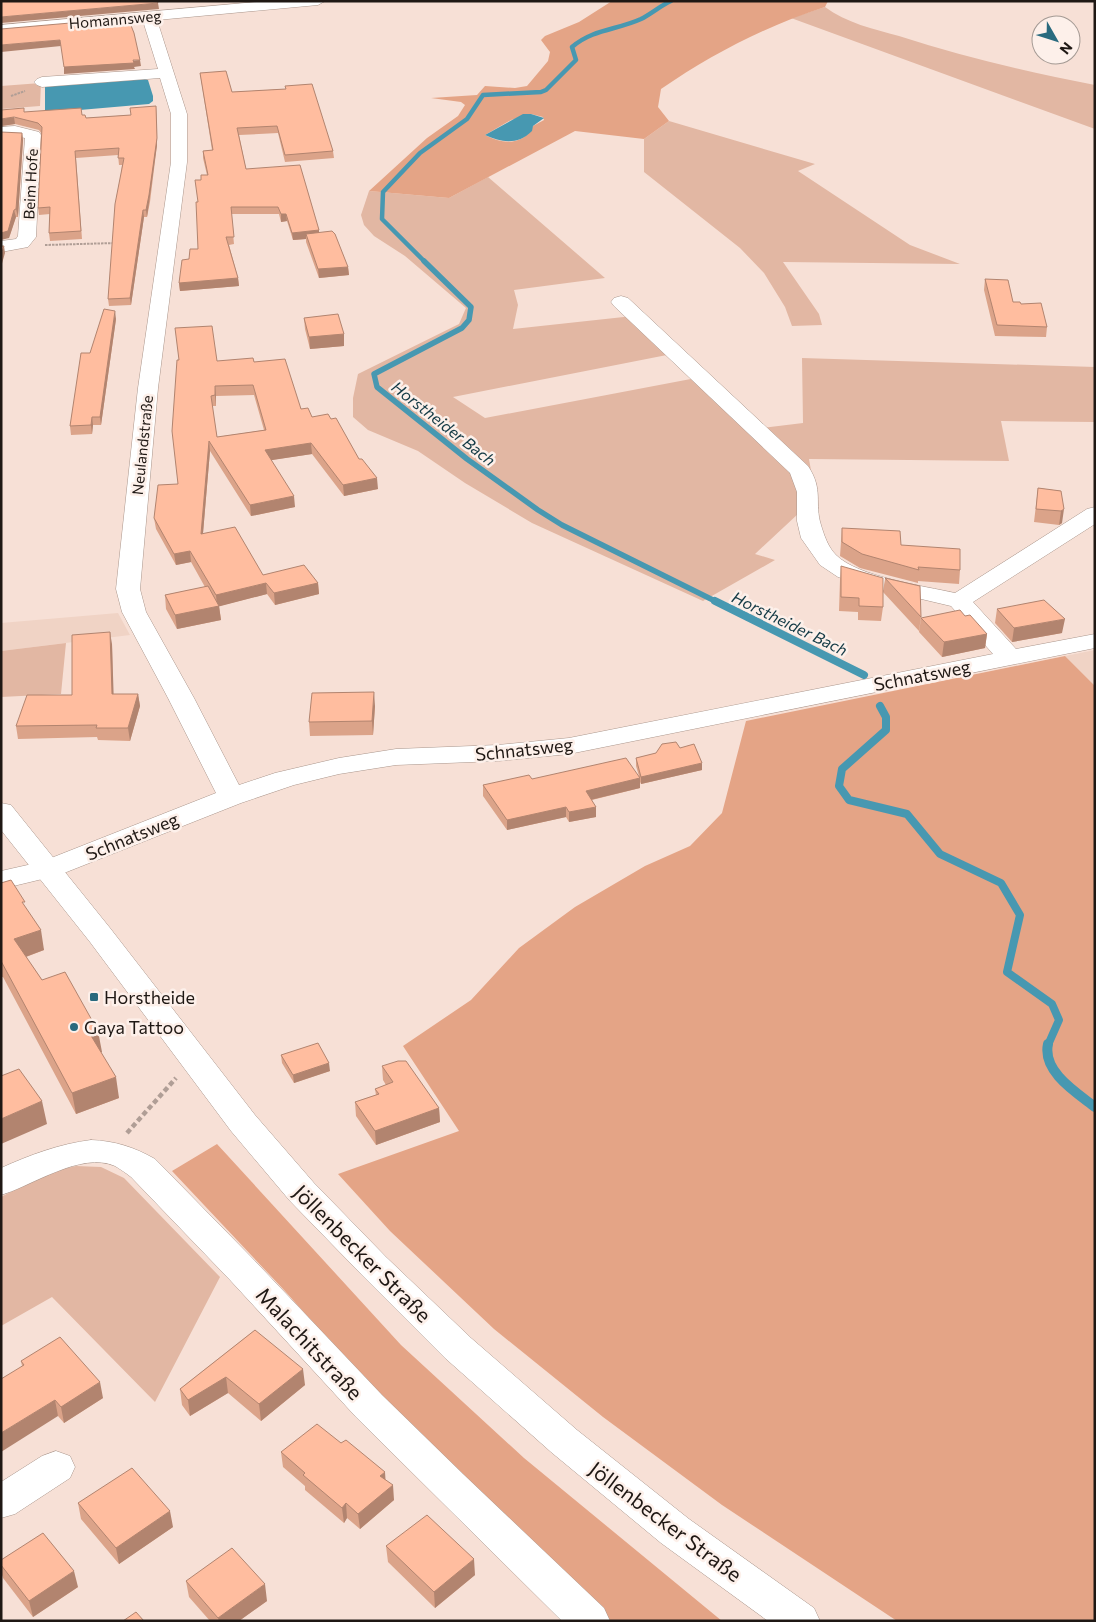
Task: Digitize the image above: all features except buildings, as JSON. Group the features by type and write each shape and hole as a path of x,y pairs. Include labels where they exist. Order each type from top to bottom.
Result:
{"street":[{"name":"Homannsweg","path":"1,29 318,1"},
{"name":"Neulandstraße","path":"149,16 168,72 179,114 179,162 148,388 128,589 134,612 181,698 231,797"},
{"path":"42,82 168,72"},
{"name":"Beim Hofe","path":"1,132 21,132 33,135 27,237 22,243 1,247"},
{"path":"622,302 800,471 808,492 808,521 813,538 828,560 846,572 870,580 959,600 1010,658"},
{"path":"959,600 1095,514"},
{"name":"Schnatsweg","path":"1,880 49,869 231,797 284,779 339,766 396,756 498,753 569,746 1095,641"},
{"name":"Jöllenbecker Straße","path":"1,811 49,869 193,1059 302,1192 458,1348 564,1442 668,1525 800,1621"},
{"name":"Malachitstraße","path":"1,1183 60,1157 79,1153 110,1152 132,1159 242,1270 376,1412 590,1621"},
{"path":"1,1502 56,1467"}],"path":[{"path":"11,96 24,92"},
{"path":"22,243 41,245 119,242"},
{"path":"110,1152 193,1059"}],"shaded area":[{"path":"612,1 828,1 825,7 782,23 740,42 700,64 661,89 658,107 669,121 644,139 575,131 449,198 369,191 427,138 458,116 465,105 461,102 431,98 477,95 485,86 515,88 527,86 548,61 550,52 541,40 545,36 579,22","holes":["531,114 543,117 544,120 533,126 519,140 506,142 485,135 511,120"]},
{"path":"825,7 833,13 860,25 948,51 1095,85 1095,129 791,18"},
{"path":"41,83 40,106 1,109 1,86"},
{"path":"669,121 815,164 798,171 910,245 960,264 783,262 819,314 822,325 792,326 785,307 764,273 740,248 644,172 644,139"},
{"path":"488,177 605,278 514,290 518,305 513,329 633,316 677,353 453,397 485,418 696,378 795,471 799,513 755,554 775,560 703,601 532,523 465,483 418,451 368,430 353,417 353,398 358,374 459,324 466,308 405,256 374,236 364,225 361,215 369,191 449,198"},
{"path":"802,358 1095,367 1095,422 1001,421 1009,461 809,459 813,482 761,428 803,423"},
{"path":"118,613 130,635 1,651 1,623"},
{"path":"66,643 61,694 1,697 1,651"},
{"path":"1095,650 1095,686 1065,656"},
{"path":"1065,656 1095,686 1095,1621 897,1621 722,1505 603,1417 494,1329 390,1231 338,1174 459,1131 403,1046 471,1000 519,948 575,907 645,866 690,846 722,813 746,721"},
{"path":"217,1144 401,1345 524,1458 722,1621 610,1621 425,1448 284,1290 172,1171"},
{"path":"76,1166 101,1167 124,1178 220,1277 155,1402 52,1297 1,1326 1,1197 47,1173"}],"water":[{"path":"141,78 148,80 153,96 153,101 149,104 45,113 45,87"},
{"path":"523,114 544,118 533,126 532,131 527,136 515,141 498,140 485,135"}],"waterway":[{"name":"Horstheider Bach","path":"424,261 382,219 383,192 420,153 467,119 483,95 541,92 546,90 576,60 572,47 580,41 597,33 641,19 671,1"},
{"name":"Horstheider Bach","path":"424,261 471,307 469,320 462,328 374,374 377,387 467,459 538,510 562,525 717,602"},
{"name":"Horstheider Bach","path":"715,601 864,675"},
{"name":"Horstheider Bach","path":"880,706 886,717 886,730 842,769 839,786 849,800 907,814 940,854 1001,883 1020,915 1007,972 1052,1004 1059,1020 1048,1045"},
{"name":"Horstheider Bach","path":"1048,1045 1050,1064 1055,1073 1062,1081 1095,1107"}],"place":[{"name":"Horstheide","path":"94,997"},
{"name":"Gaya Tattoo","path":"74,1027"}]}
